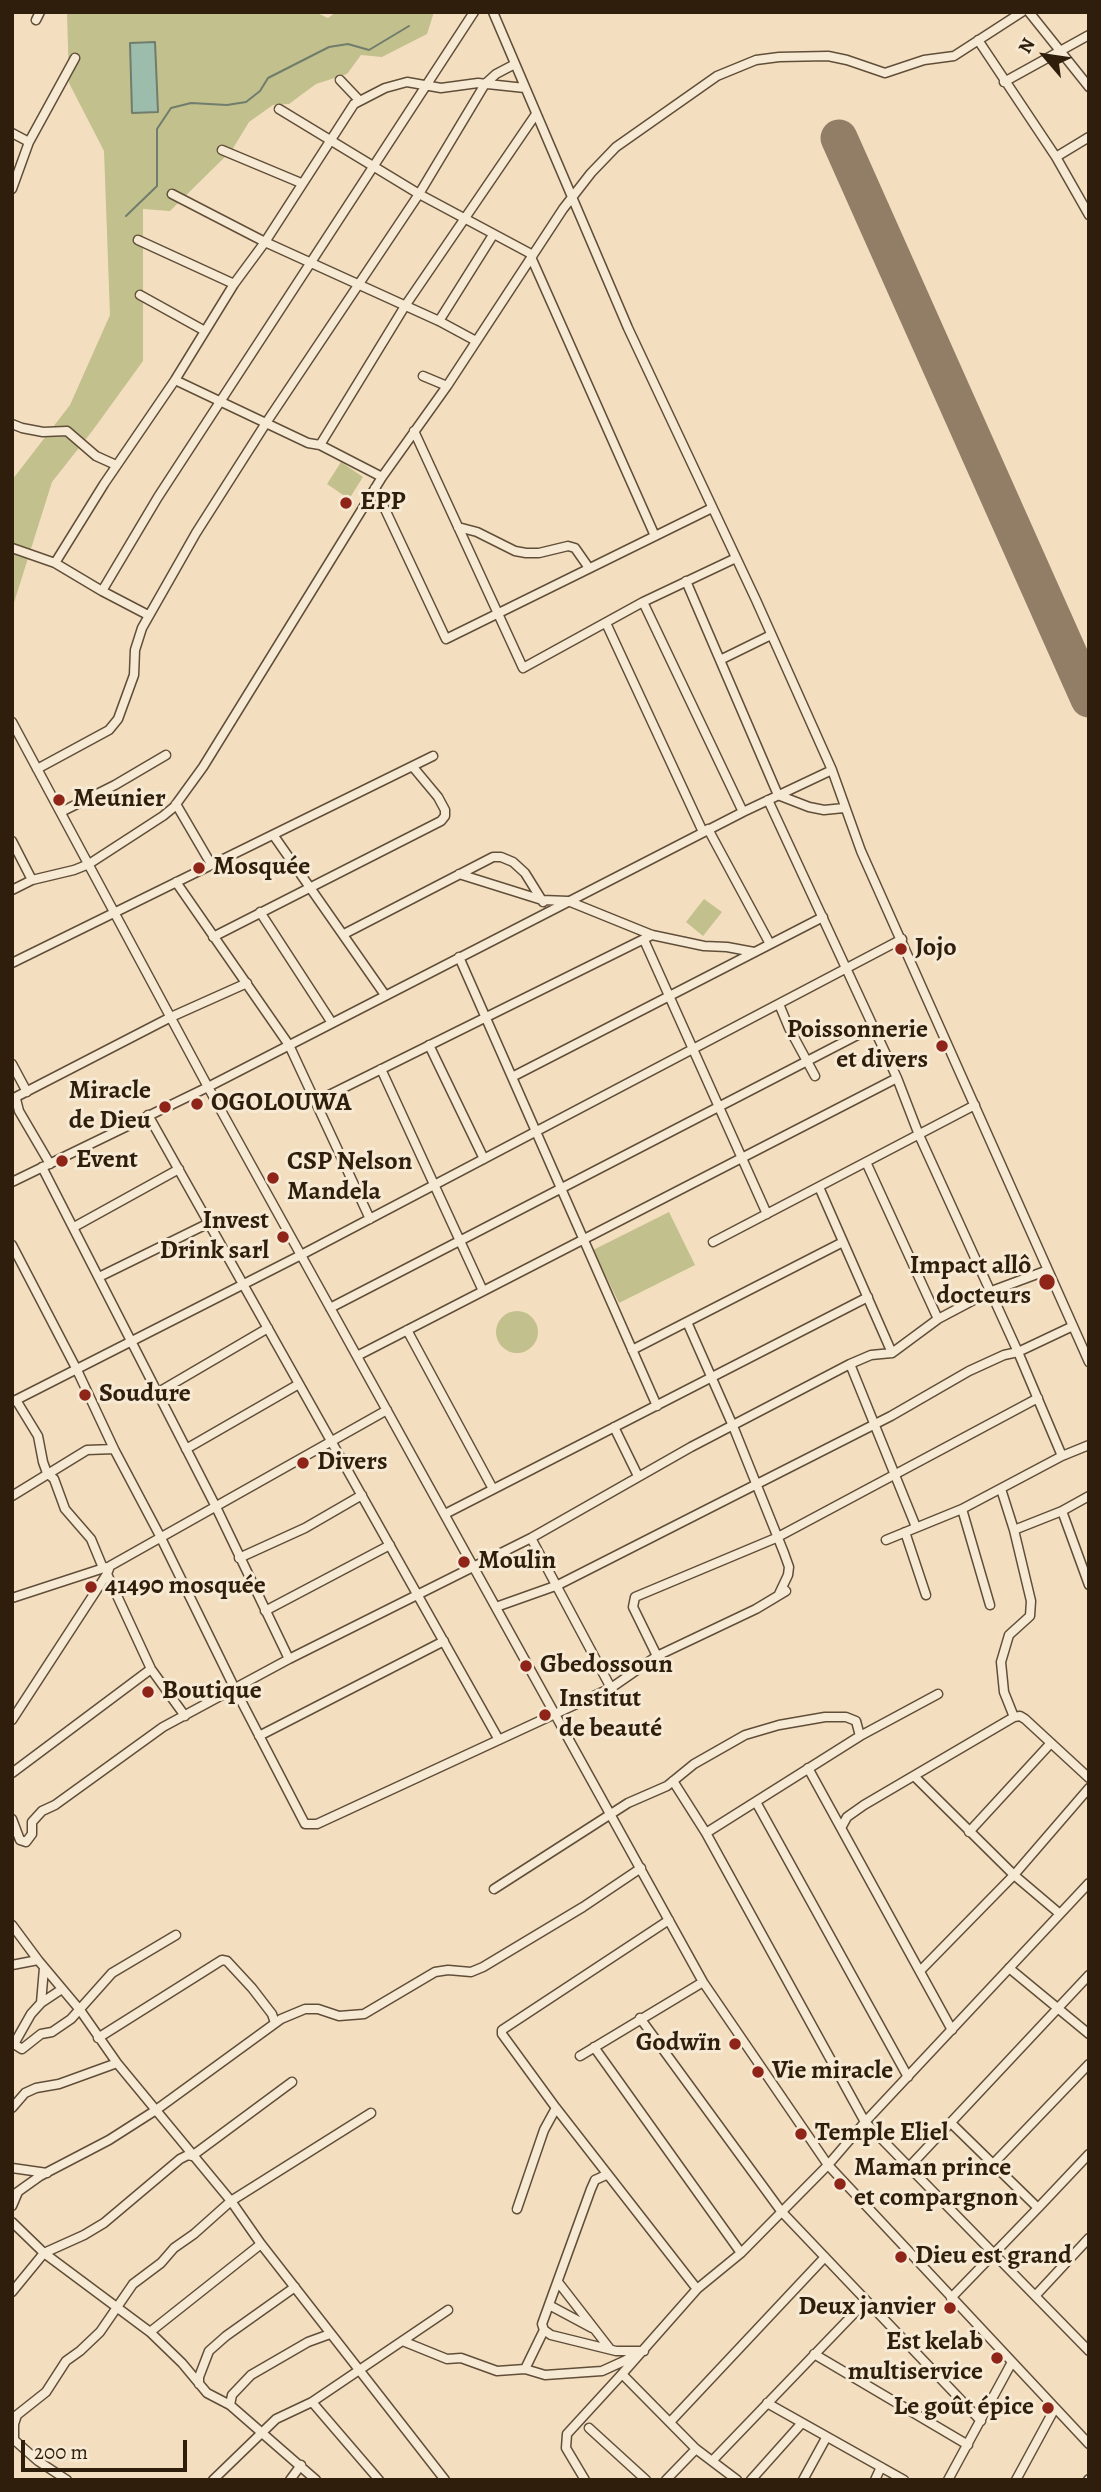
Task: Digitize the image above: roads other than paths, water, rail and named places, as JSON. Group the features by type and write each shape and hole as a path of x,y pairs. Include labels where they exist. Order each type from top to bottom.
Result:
{"street":[{"path":"102,591 158,497 474,12"},
{"path":"493,12 633,339 832,770 844,808 1089,1362"},
{"path":"12,890 32,880 89,864 163,816 176,804 203,766 382,477 447,386 571,198 616,147 684,98 734,68 756,61 804,55 847,60 885,74 923,60 954,56 1023,12"},
{"path":"1029,12 1089,87"},
{"path":"1004,82 1089,35"},
{"path":"978,40 1056,157 1088,212"},
{"path":"12,189 29,142 75,58"},
{"path":"37,769 114,725 134,675 137,638 221,492 419,194 485,84 496,74 515,64"},
{"path":"340,80 359,100"},
{"path":"55,563 116,465 175,380 234,284 359,100 398,84 414,83 447,88 471,83 524,88"},
{"path":"279,109 419,194 532,256 655,536"},
{"path":"320,445 405,306 536,114"},
{"path":"12,133 29,142"},
{"path":"1056,157 1089,137"},
{"path":"222,150 301,183"},
{"path":"172,194 265,242 439,321 476,341"},
{"path":"439,321 493,235"},
{"path":"138,240 234,284"},
{"path":"141,295 205,331"},
{"path":"423,376 447,386"},
{"path":"175,380 308,443 320,445 382,477"},
{"path":"12,424 43,432 67,431 96,456 116,465"},
{"path":"414,431 523,668 643,602 736,558"},
{"path":"375,488 446,639 712,508"},
{"path":"458,527 477,532 515,551 526,553 539,553 568,546 575,548 589,568"},
{"path":"12,548 55,563 148,615"},
{"path":"686,581 778,795 824,810 844,808"},
{"path":"643,602 743,811"},
{"path":"606,623 705,831 770,944"},
{"path":"720,660 771,635"},
{"path":"12,722 208,1087 703,1982 828,2165 1089,2444"},
{"path":"61,812 166,755"},
{"path":"12,963 433,756"},
{"path":"214,936 441,821 445,810 438,797 412,767"},
{"path":"12,1182 208,1087 743,811 832,770"},
{"path":"768,800 897,1078 919,1135 1018,1352 1062,1456"},
{"path":"176,804 211,864"},
{"path":"274,836 385,995"},
{"path":"12,841 32,880"},
{"path":"344,934 459,874 501,857 513,862 525,873 548,911"},
{"path":"459,874 542,900 568,901 648,937 754,952"},
{"path":"176,882 289,1045 370,1219"},
{"path":"260,912 332,1023"},
{"path":"512,1077 823,917"},
{"path":"648,937 669,997 766,1214"},
{"path":"315,1102 648,937"},
{"path":"185,1716 151,1670 107,1569 91,1539 65,1508 54,1479 47,1473 38,1436 14,1401 244,1285 902,939"},
{"path":"459,957 657,1406"},
{"path":"247,983 171,1017 14,1099 74,1227 216,1507 289,1659"},
{"path":"779,1004 815,1076"},
{"path":"330,1308 872,1028"},
{"path":"429,1045 484,1159"},
{"path":"12,1064 27,1092"},
{"path":"381,1069 483,1291"},
{"path":"357,1356 897,1078"},
{"path":"713,1242 975,1105"},
{"path":"148,1115 499,1740"},
{"path":"866,1162 938,1319"},
{"path":"74,1227 179,1169"},
{"path":"819,1187 892,1353"},
{"path":"99,1277 209,1223"},
{"path":"632,1350 843,1242"},
{"path":"12,1245 302,1820 310,1826 611,1688 657,1656 756,1609 782,1593 789,1567 733,1426 687,1322"},
{"path":"12,1819 20,1840 26,1842 32,1834 33,1822 41,1811 55,1805 163,1727 289,1659 531,1538 638,1476 850,1364 871,1354 892,1353 938,1319 989,1292 1048,1270"},
{"path":"444,1514 868,1297"},
{"path":"496,1607 558,1585 874,1424 969,1371 1073,1326"},
{"path":"157,1393 268,1328"},
{"path":"407,1330 493,1489"},
{"path":"850,1364 916,1527"},
{"path":"186,1449 299,1384"},
{"path":"657,1656 633,1607 635,1597 776,1538 1038,1398"},
{"path":"12,1598 107,1569 160,1536 332,1443 387,1410"},
{"path":"614,1427 638,1476"},
{"path":"886,1540 962,1508 1089,1444"},
{"path":"12,1496 86,1450 114,1449"},
{"path":"1001,1489 1014,1530 1031,1609 1028,1618 1009,1635 1003,1649 1000,1671 1007,1702 1014,1717"},
{"path":"239,1558 305,1528 362,1495"},
{"path":"1014,1530 1062,1511 1089,1496"},
{"path":"962,1508 990,1605"},
{"path":"1062,1511 1089,1586"},
{"path":"905,1532 926,1595"},
{"path":"531,1538 611,1688"},
{"path":"265,1611 390,1545"},
{"path":"12,1720 107,1569"},
{"path":"259,1736 444,1641"},
{"path":"12,1773 151,1670"},
{"path":"706,1833 860,1736 938,1694"},
{"path":"494,1889 628,1803 673,1781 694,1764 735,1740 779,1725 825,1717 846,1717 856,1721 860,1736"},
{"path":"841,1828 847,1817 864,1805 1014,1717 1025,1719 1089,1778"},
{"path":"970,1832 1050,1744"},
{"path":"808,1768 952,2030"},
{"path":"915,1777 1014,1875 1060,1914"},
{"path":"673,1781 706,1833 865,2122 1088,2349"},
{"path":"920,1971 1014,1875 1089,1788"},
{"path":"756,1802 908,2077"},
{"path":"12,2206 15,2194 156,2110 275,2023 305,2009 318,2009 339,2017 364,2014 435,1972 448,1969 471,1972 483,1968 641,1868"},
{"path":"585,2480 566,2448 567,2434 696,2289 741,2253 828,2165 865,2122 1089,1884"},
{"path":"669,1920 502,2030 502,2034 606,2175 696,2289"},
{"path":"12,1925 80,2010 117,2063 231,2201 330,2334 445,2480"},
{"path":"62,1989 30,2014 16,2037 14,2044 17,2047 22,2049 41,2034 52,2032 80,2010 112,1973 176,1935"},
{"path":"98,2038 222,1960 252,1988 272,2014 275,2023"},
{"path":"12,1965 41,1964"},
{"path":"41,1964 41,2003"},
{"path":"1009,1968 1089,2034"},
{"path":"909,2167 1089,1975"},
{"path":"580,2056 703,1982"},
{"path":"640,2018 781,2211 981,2421"},
{"path":"594,2047 741,2253"},
{"path":"12,2108 25,2093 36,2088 60,2084 117,2063"},
{"path":"993,2164 1089,2064"},
{"path":"12,2292 44,2253 104,2223 180,2159 192,2156 292,2082"},
{"path":"517,2209 544,2130 556,2108"},
{"path":"67,2480 38,2461 13,2438 17,2415 46,2392 66,2361 100,2332 134,2284 161,2263 174,2248 231,2201 371,2113"},
{"path":"951,2123 1038,2208"},
{"path":"951,2298 1089,2154"},
{"path":"12,2168 47,2173"},
{"path":"606,2175 595,2180 590,2189 542,2324 544,2330 551,2335 613,2350 641,2351"},
{"path":"12,2222 44,2253 150,2332 182,2363 207,2393 230,2406 316,2480"},
{"path":"1036,2295 1089,2238"},
{"path":"150,2332 261,2244"},
{"path":"671,2421 825,2257"},
{"path":"558,2282 627,2364"},
{"path":"199,2384 209,2351 295,2287"},
{"path":"712,2460 866,2301"},
{"path":"549,2305 595,2329"},
{"path":"212,2480 276,2419 312,2402 449,2310"},
{"path":"525,2369 544,2330"},
{"path":"230,2406 232,2395 251,2375 308,2342 330,2334"},
{"path":"405,2342 447,2358 461,2358 497,2371 525,2369 545,2375 566,2375 602,2371 627,2364"},
{"path":"814,2354 968,2445"},
{"path":"951,2479 1012,2362"},
{"path":"622,2374 696,2449 737,2480"},
{"path":"312,2402 379,2480"},
{"path":"767,2403 904,2480"},
{"path":"1016,2480 1055,2408"},
{"path":"751,2480 801,2424"},
{"path":"589,2428 646,2480"},
{"path":"803,2480 826,2438"},
{"path":"666,2480 696,2449"},
{"path":"290,2480 301,2465"},
{"path":"875,2480 881,2468"}],"waterway":[{"path":"126,216 157,186 157,129 171,108 191,103 227,105 246,102 260,91 268,78 329,47 348,44 369,50 409,26"}],"place":[{"name":"EPP","path":"346,503"},
{"name":"Meunier","path":"59,800"},
{"name":"Mosquée","path":"199,868"},
{"name":"Jojo","path":"901,949"},
{"name":"Poissonnerie et divers","path":"942,1046"},
{"name":"OGOLOUWA","path":"197,1104"},
{"name":"Miracle de Dieu","path":"165,1107"},
{"name":"Event","path":"62,1161"},
{"name":"CSP Nelson Mandela","path":"273,1178"},
{"name":"Invest Drink sarl","path":"283,1237"},
{"name":"Impact allô docteurs","path":"1047,1282"},
{"name":"Soudure","path":"85,1395"},
{"name":"Divers","path":"303,1463"},
{"name":"Moulin","path":"464,1562"},
{"name":"41490 mosquée","path":"91,1587"},
{"name":"Gbedossoun","path":"526,1666"},
{"name":"Boutique","path":"148,1692"},
{"name":"Institut de beauté","path":"545,1715"},
{"name":"Godwïn","path":"735,2044"},
{"name":"Vie miracle","path":"758,2072"},
{"name":"Temple Eliel","path":"801,2134"},
{"name":"Maman prince et compargnon","path":"840,2184"},
{"name":"Dieu est grand","path":"901,2257"},
{"name":"Deux janvier","path":"950,2308"},
{"name":"Est kelab multiservice","path":"997,2358"},
{"name":"Le goût épice","path":"1048,2408"}]}
